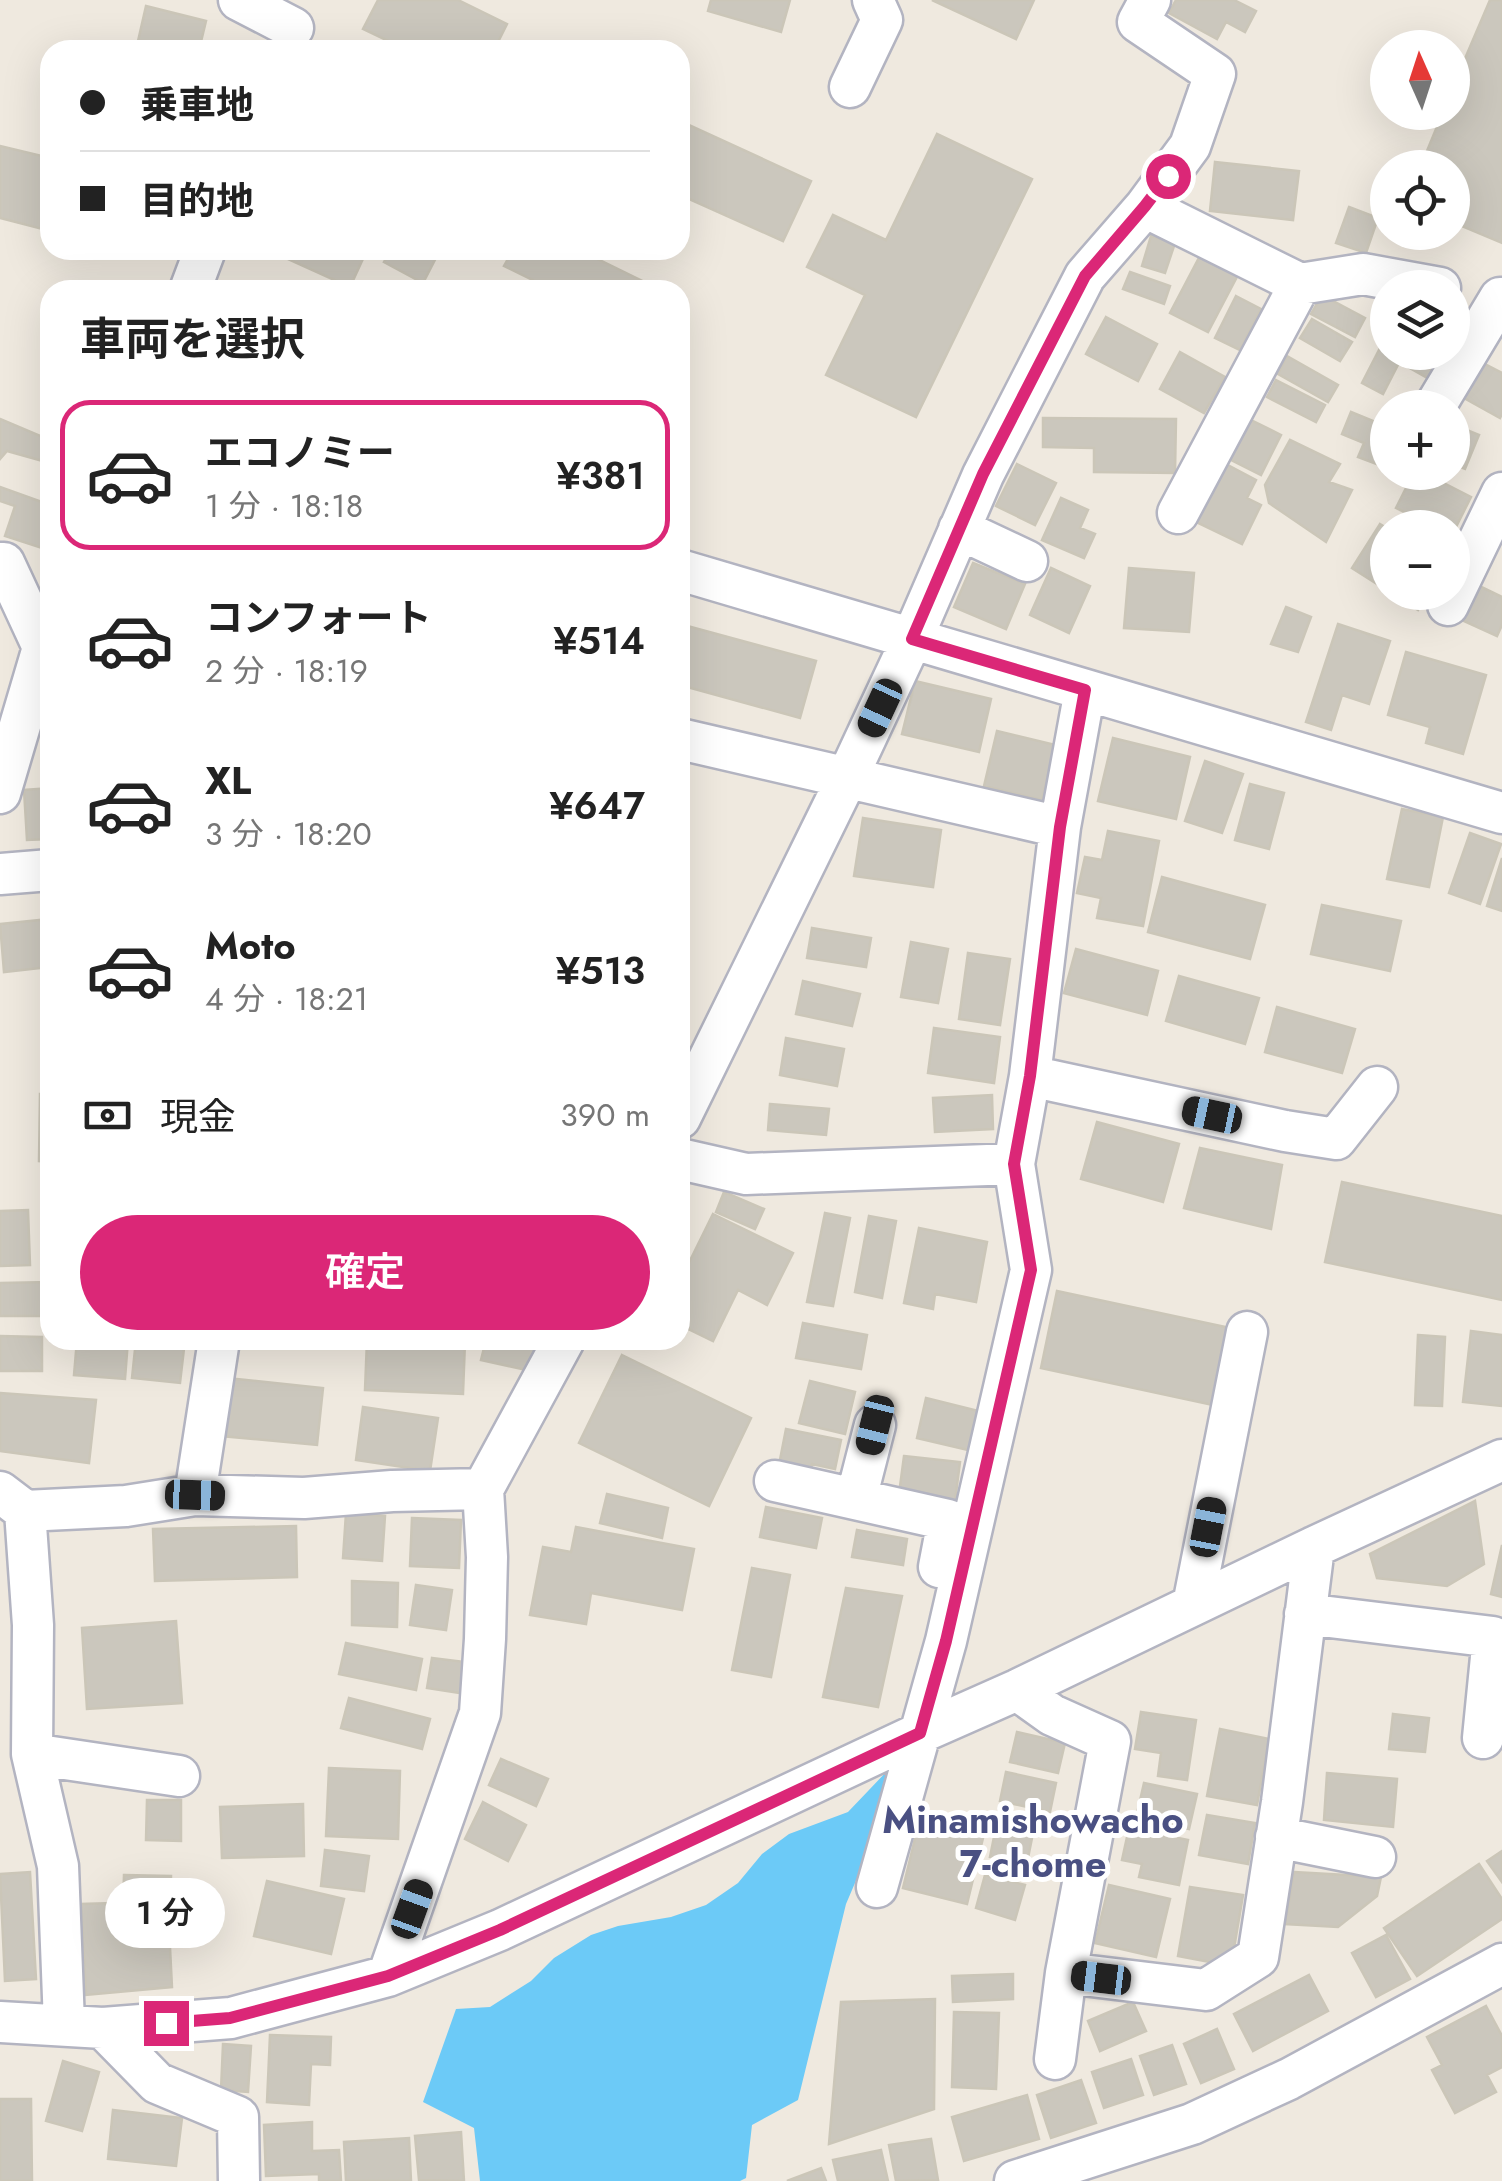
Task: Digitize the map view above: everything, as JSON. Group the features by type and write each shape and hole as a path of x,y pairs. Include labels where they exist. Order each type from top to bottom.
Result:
{"street":[{"path":"239,0 294,26"},
{"path":"850,87 882,20 873,0"},
{"path":"690,1098 847,778 983,474 1085,276 1190,146 1215,74 1138,22 1150,0"},
{"path":"1145,206 1300,284 1370,275"},
{"path":"1178,513 1300,284"},
{"path":"1445,390 1501,298 1470,293"},
{"path":"1470,559 1502,492"},
{"path":"960,529 1026,561"},
{"path":"0,563 4,563 40,631"},
{"path":"690,573 1502,813"},
{"path":"0,793 40,666"},
{"path":"911,1738 946,1641 1031,1270 1014,1164 1030,1076 1060,827 1085,690"},
{"path":"690,741 1060,827"},
{"path":"0,874 40,871"},
{"path":"1030,1076 1336,1139 1378,1087"},
{"path":"690,1161 746,1174 1014,1164"},
{"path":"1193,1604 1247,1332"},
{"path":"195,1495 217,1350"},
{"path":"388,1976 480,1713 485,1640 483,1489 559,1350"},
{"path":"856,1499 875,1425"},
{"path":"0,2022 83,2026 230,2018 388,1976 500,1930 1502,1460"},
{"path":"775,1481 948,1520 911,1738 877,1887"},
{"path":"239,2181 238,2116 157,2083 83,2026 58,1866 32,1754 33,1625 12,1502 126,1506 195,1495 304,1498 483,1489"},
{"path":"1066,1974 1206,1990 1258,1957 1314,1547"},
{"path":"1305,1614 1493,1637 1483,1738"},
{"path":"1016,1690 1052,1716 1110,1741 1054,2059"},
{"path":"32,1754 179,1776"},
{"path":"1276,1837 1375,1857"},
{"path":"1015,2181 1192,2124 1289,2079 1502,1964"}],"water":[{"path":"889,1769 896,1787 846,1904 798,2100 752,2125 746,2178 480,2181 474,2128 423,2102 456,2009 490,2007 591,1935 706,1905 738,1883 762,1854 789,1834 848,1812"}],"building":[{"path":"378,0 458,0 507,24 499,40 386,40 363,29"},
{"path":"711,0 790,0 781,32 708,11"},
{"path":"932,0 1034,0 1016,39"},
{"path":"1176,0 1234,0 1256,11 1245,32 1226,22 1217,39 1169,13"},
{"path":"1490,0 1502,0 1502,243 1470,230 1470,150 1427,150 1436,130 1470,130 1470,47"},
{"path":"146,6 206,21 201,40 138,40"},
{"path":"690,126 811,181 783,241 690,199"},
{"path":"937,134 1032,179 916,417 826,375 865,295 807,267 833,215 886,240"},
{"path":"0,146 40,156 40,228 0,218"},
{"path":"1215,162 1299,171 1293,220 1210,211"},
{"path":"1349,207 1370,215 1366,253 1336,243"},
{"path":"1151,236 1175,243 1165,273 1142,266"},
{"path":"1202,252 1240,271 1208,332 1170,313"},
{"path":"290,260 362,260 353,280 334,280"},
{"path":"385,260 435,260 425,280"},
{"path":"507,260 600,260 640,280 533,280 504,266"},
{"path":"1130,272 1170,286 1164,304 1123,289"},
{"path":"1322,295 1365,318 1355,337 1311,314"},
{"path":"1236,296 1261,309 1240,350 1215,338"},
{"path":"1106,317 1157,344 1138,381 1086,354"},
{"path":"1312,319 1352,342 1340,361 1300,338"},
{"path":"1180,352 1225,377 1204,413 1160,389"},
{"path":"1287,356 1338,385 1328,402 1278,374"},
{"path":"1483,363 1502,373 1500,418 1470,401 1468,390"},
{"path":"1370,367 1395,370 1385,390 1362,383"},
{"path":"1413,370 1437,370 1431,380"},
{"path":"1276,380 1325,405 1316,422 1267,397"},
{"path":"1351,412 1370,420 1370,462 1358,457 1364,443 1342,434"},
{"path":"1043,418 1176,419 1175,473 1094,472 1094,448 1043,447"},
{"path":"0,419 40,436 40,460 7,451 0,459"},
{"path":"1249,419 1281,435 1261,475 1229,459"},
{"path":"1470,431 1479,435 1470,457"},
{"path":"1290,440 1340,464 1329,482 1352,490 1326,542 1269,503 1265,485"},
{"path":"1224,463 1256,480 1247,498 1261,505 1242,544 1196,522"},
{"path":"1017,464 1056,483 1035,525 996,506"},
{"path":"0,487 40,501 40,547 5,536 15,506 0,501"},
{"path":"1405,490 1457,490 1471,497 1464,510 1396,508"},
{"path":"1061,498 1088,510 1080,528 1095,534 1084,558 1042,540"},
{"path":"1370,540 1370,580 1352,568"},
{"path":"973,563 1025,584 1006,629 954,607"},
{"path":"1051,568 1090,586 1069,633 1030,615"},
{"path":"1129,568 1194,573 1189,632 1124,628"},
{"path":"1473,583 1502,597 1502,625 1497,636 1457,618 1461,610 1470,610"},
{"path":"1286,607 1311,617 1298,652 1271,644"},
{"path":"1338,624 1390,641 1369,704 1342,695 1331,730 1306,722"},
{"path":"690,627 816,661 800,718 690,688"},
{"path":"1406,652 1486,675 1463,754 1426,743 1430,727 1388,715"},
{"path":"915,681 991,699 979,752 902,734"},
{"path":"997,731 1055,745 1042,800 984,786"},
{"path":"1113,738 1190,757 1176,819 1098,801"},
{"path":"1205,761 1243,774 1222,833 1185,821"},
{"path":"1250,784 1284,793 1269,849 1235,840"},
{"path":"40,789 40,839 27,840 24,790"},
{"path":"1402,809 1443,817 1429,887 1387,879"},
{"path":"863,818 941,830 933,887 854,876"},
{"path":"1108,831 1159,841 1143,926 1097,918 1101,898 1077,893 1085,857 1102,860"},
{"path":"1470,833 1501,844 1480,904 1449,893"},
{"path":"1502,858 1502,911 1487,906"},
{"path":"1162,877 1265,905 1250,959 1148,932"},
{"path":"1322,905 1401,921 1390,971 1311,954"},
{"path":"40,920 40,968 4,972 0,924"},
{"path":"812,928 871,938 866,967 807,958"},
{"path":"911,942 948,949 938,1003 901,997"},
{"path":"1076,949 1158,971 1147,1015 1064,993"},
{"path":"968,953 1010,959 1000,1025 959,1019"},
{"path":"1179,976 1259,998 1245,1044 1166,1021"},
{"path":"803,981 860,994 852,1026 796,1014"},
{"path":"1277,1007 1355,1029 1342,1073 1265,1052"},
{"path":"934,1028 1000,1037 994,1083 928,1073"},
{"path":"786,1038 844,1049 837,1086 780,1075"},
{"path":"992,1095 993,1129 935,1132 933,1098"},
{"path":"770,1104 829,1109 826,1135 768,1130"},
{"path":"1097,1122 1179,1144 1163,1202 1081,1179"},
{"path":"1200,1148 1282,1165 1271,1229 1184,1208"},
{"path":"1342,1182 1502,1216 1502,1300 1325,1262"},
{"path":"724,1192 764,1209 755,1229 716,1212"},
{"path":"28,1210 30,1265 0,1266 0,1211"},
{"path":"825,1213 850,1218 833,1306 807,1302"},
{"path":"713,1214 793,1253 767,1305 738,1290 713,1341 690,1330 690,1261"},
{"path":"869,1216 896,1221 882,1298 855,1292"},
{"path":"919,1228 987,1242 976,1302 935,1294 933,1309 904,1303"},
{"path":"40,1282 40,1316 0,1316 0,1283"},
{"path":"1057,1291 1230,1328 1213,1405 1041,1368"},
{"path":"803,1323 867,1335 861,1369 796,1358"},
{"path":"1471,1331 1502,1335 1502,1406 1463,1402"},
{"path":"1418,1335 1445,1337 1442,1406 1415,1405"},
{"path":"0,1336 40,1337 42,1371 0,1371"},
{"path":"76,1350 127,1350 125,1379 74,1375"},
{"path":"135,1350 184,1350 180,1383 132,1378"},
{"path":"367,1350 465,1350 463,1394 365,1390"},
{"path":"484,1350 536,1350 531,1371 481,1360"},
{"path":"622,1355 751,1418 709,1506 579,1443"},
{"path":"227,1378 323,1388 317,1445 221,1436"},
{"path":"810,1381 855,1392 845,1434 799,1423"},
{"path":"0,1393 96,1400 89,1463 0,1451"},
{"path":"926,1398 978,1411 968,1450 917,1438"},
{"path":"363,1407 438,1418 430,1471 356,1460"},
{"path":"786,1429 841,1440 835,1469 812,1464 809,1477 778,1470"},
{"path":"904,1456 960,1462 955,1501 899,1494"},
{"path":"607,1494 668,1508 662,1538 600,1523"},
{"path":"1475,1501 1484,1564 1447,1586 1377,1578 1370,1554"},
{"path":"766,1507 822,1518 816,1548 760,1537"},
{"path":"346,1513 385,1516 382,1561 343,1558"},
{"path":"412,1518 461,1520 459,1568 410,1566"},
{"path":"296,1526 297,1577 155,1581 153,1529"},
{"path":"576,1527 694,1549 682,1610 591,1593 586,1624 530,1615 543,1547 571,1552"},
{"path":"857,1530 907,1539 903,1565 852,1557"},
{"path":"1502,1545 1502,1597 1491,1594"},
{"path":"752,1568 790,1575 771,1677 732,1670"},
{"path":"352,1581 398,1583 397,1627 352,1625"},
{"path":"416,1585 452,1590 446,1630 410,1625"},
{"path":"846,1588 902,1596 878,1707 823,1697"},
{"path":"176,1621 182,1703 87,1709 82,1628"},
{"path":"346,1643 422,1659 416,1690 339,1674"},
{"path":"432,1658 465,1662 460,1693 427,1688"},
{"path":"349,1698 430,1719 422,1749 341,1728"},
{"path":"1141,1712 1196,1720 1187,1780 1158,1776 1161,1753 1135,1749"},
{"path":"1393,1714 1429,1718 1425,1752 1389,1749"},
{"path":"1220,1729 1269,1739 1257,1805 1207,1796"},
{"path":"1017,1732 1065,1743 1058,1773 1010,1762"},
{"path":"501,1759 548,1779 536,1806 489,1785"},
{"path":"329,1768 400,1771 398,1839 326,1836"},
{"path":"1006,1772 1056,1783 1050,1812 1000,1801"},
{"path":"1327,1773 1397,1779 1393,1827 1324,1820"},
{"path":"1144,1783 1197,1794 1189,1829 1136,1818"},
{"path":"147,1800 181,1800 181,1841 146,1840"},
{"path":"483,1802 526,1825 508,1861 465,1839"},
{"path":"303,1804 304,1856 222,1858 220,1807"},
{"path":"1207,1815 1255,1823 1248,1864 1199,1855"},
{"path":"920,1818 984,1834 967,1904 903,1888"},
{"path":"997,1822 1034,1828 1027,1863 990,1857"},
{"path":"1129,1828 1188,1840 1179,1885 1139,1877 1142,1864 1122,1860"},
{"path":"325,1850 369,1856 364,1891 321,1886"},
{"path":"1502,1851 1502,1882 1487,1861"},
{"path":"1479,1864 1502,1899 1502,1919 1417,1976 1384,1928"},
{"path":"30,1872 36,1979 5,1981 0,1874"},
{"path":"1294,1872 1381,1877 1377,1896 1338,1927 1285,1924"},
{"path":"124,1875 171,1876 170,1906 123,1905"},
{"path":"985,1875 1025,1885 1015,1920 976,1908"},
{"path":"267,1881 344,1899 331,1954 254,1936"},
{"path":"1109,1885 1170,1899 1156,1957 1095,1943"},
{"path":"1190,1887 1243,1895 1231,1966 1178,1956"},
{"path":"113,1903 115,1930 169,1927 172,1987 86,1995 81,1904"},
{"path":"1386,1935 1410,1979 1376,1997 1352,1953"},
{"path":"1013,1974 1013,1999 953,2002 952,1976"},
{"path":"1309,1975 1328,2011 1253,2051 1234,2014"},
{"path":"935,1999 934,2109 829,2144 841,2002"},
{"path":"1133,2002 1146,2031 1100,2051 1088,2021"},
{"path":"1486,2006 1502,2036 1502,2067 1487,2075 1496,2092 1455,2113 1432,2070 1442,2065 1427,2037"},
{"path":"954,2012 999,2013 996,2089 952,2087"},
{"path":"1217,2029 1234,2069 1201,2083 1184,2044"},
{"path":"270,2035 331,2037 330,2065 311,2064 309,2105 267,2102"},
{"path":"223,2044 251,2046 248,2092 221,2090"},
{"path":"1172,2045 1186,2084 1154,2095 1140,2056"},
{"path":"1131,2059 1143,2095 1104,2108 1092,2072"},
{"path":"63,2061 99,2072 82,2131 46,2121"},
{"path":"1081,2080 1096,2123 1051,2138 1037,2095"},
{"path":"1027,2095 1039,2139 964,2161 952,2117"},
{"path":"0,2099 31,2099 32,2181 0,2181"},
{"path":"113,2110 182,2118 176,2166 108,2159"},
{"path":"312,2122 312,2151 339,2150 341,2181 319,2181 319,2174 266,2176 264,2125"},
{"path":"461,2132 464,2181 419,2180 415,2136"},
{"path":"409,2138 411,2181 346,2181 344,2142"},
{"path":"931,2139 938,2180 896,2181 889,2145"},
{"path":"881,2150 888,2181 838,2181 833,2160"},
{"path":"821,2168 826,2181 787,2181"}],"district":[{"name":"Minamishowacho 7-chome","path":"1033,1841"}],"route":[{"path":"166,2023 230,2018 388,1976 500,1930 920,1733 946,1641 1031,1270 1014,1164 1030,1076 1060,827 1085,690 912,639 983,474 1085,276 1168,176"}]}
